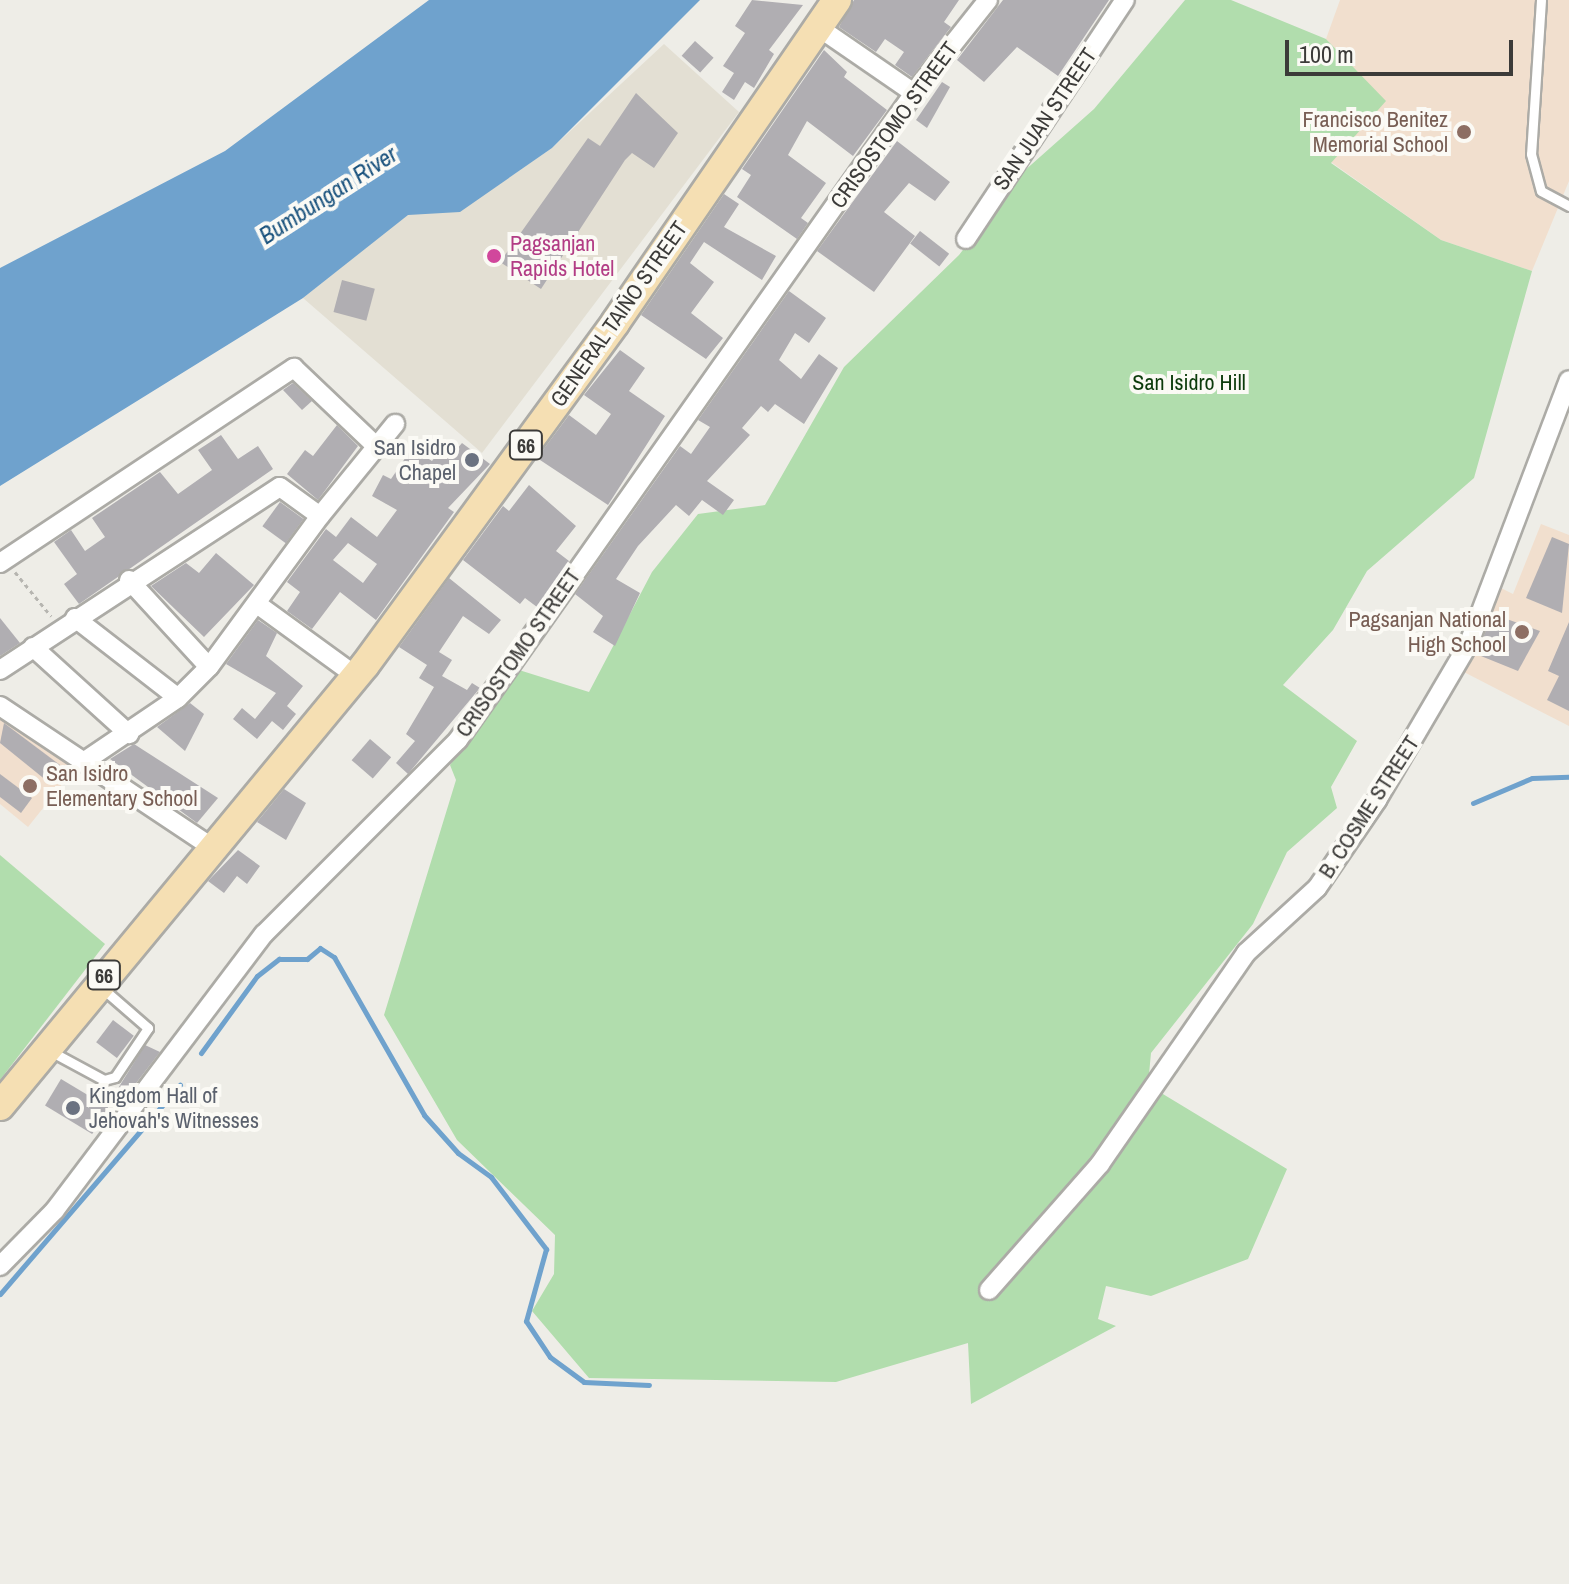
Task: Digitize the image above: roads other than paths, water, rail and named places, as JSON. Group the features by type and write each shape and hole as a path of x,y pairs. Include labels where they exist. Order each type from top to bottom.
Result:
{"main road":[{"name":"GENERAL TAIÑO STREET","path":"213,848 356,676 615,323 837,0"},
{"name":"66","path":"0,1106 97,984 213,848"}],"street":[{"name":"CRISOSTOMO STREET","path":"0,1266 65,1198 264,934 458,740 914,93 988,0"},
{"name":"SAN JUAN STREET","path":"966,239 1125,0"},
{"path":"818,27 914,93"},
{"path":"2,562 294,368 377,447"},
{"name":"B. COSME STREET","path":"989,1290 1100,1164 1246,953 1317,888 1377,800 1469,643 1569,380"},
{"path":"82,763 178,698 209,667 320,516 395,424"},
{"path":"0,670 129,580 280,487 320,516"},
{"path":"129,580 209,667"},
{"path":"257,604 356,676"},
{"path":"68,622 178,698"},
{"path":"33,647 129,734"},
{"path":"0,706 213,848"}],"lane":[{"path":"1541,0 1531,154 1541,191 1569,206"},
{"path":"45,1048 104,1080 115,1077 148,1028 97,984"}],"water":[{"name":"Bumbungan River","path":"429,0 700,0 552,148 460,212 408,215 303,298 0,486 0,268 225,151"}],"waterway":[{"path":"1473,803 1532,778 1569,777"},
{"path":"201,1053 257,976 279,959 307,959 320,948 334,957 424,1115 458,1153 491,1177 546,1249 526,1321 550,1357 584,1382 649,1385"},
{"path":"0,1294 180,1085"}],"place":[{"name":"Francisco Benitez Memorial School","path":"1464,132"},
{"name":"Pagsanjan Rapids Hotel","path":"494,256"},
{"name":"San Isidro Chapel","path":"472,460"},
{"name":"Pagsanjan National High School","path":"1522,632"},
{"name":"San Isidro Elementary School","path":"30,786"},
{"name":"Kingdom Hall of Jehovah's Witnesses","path":"73,1108"}],"park label":[{"name":"San Isidro Hill","path":"1189,383"}]}
